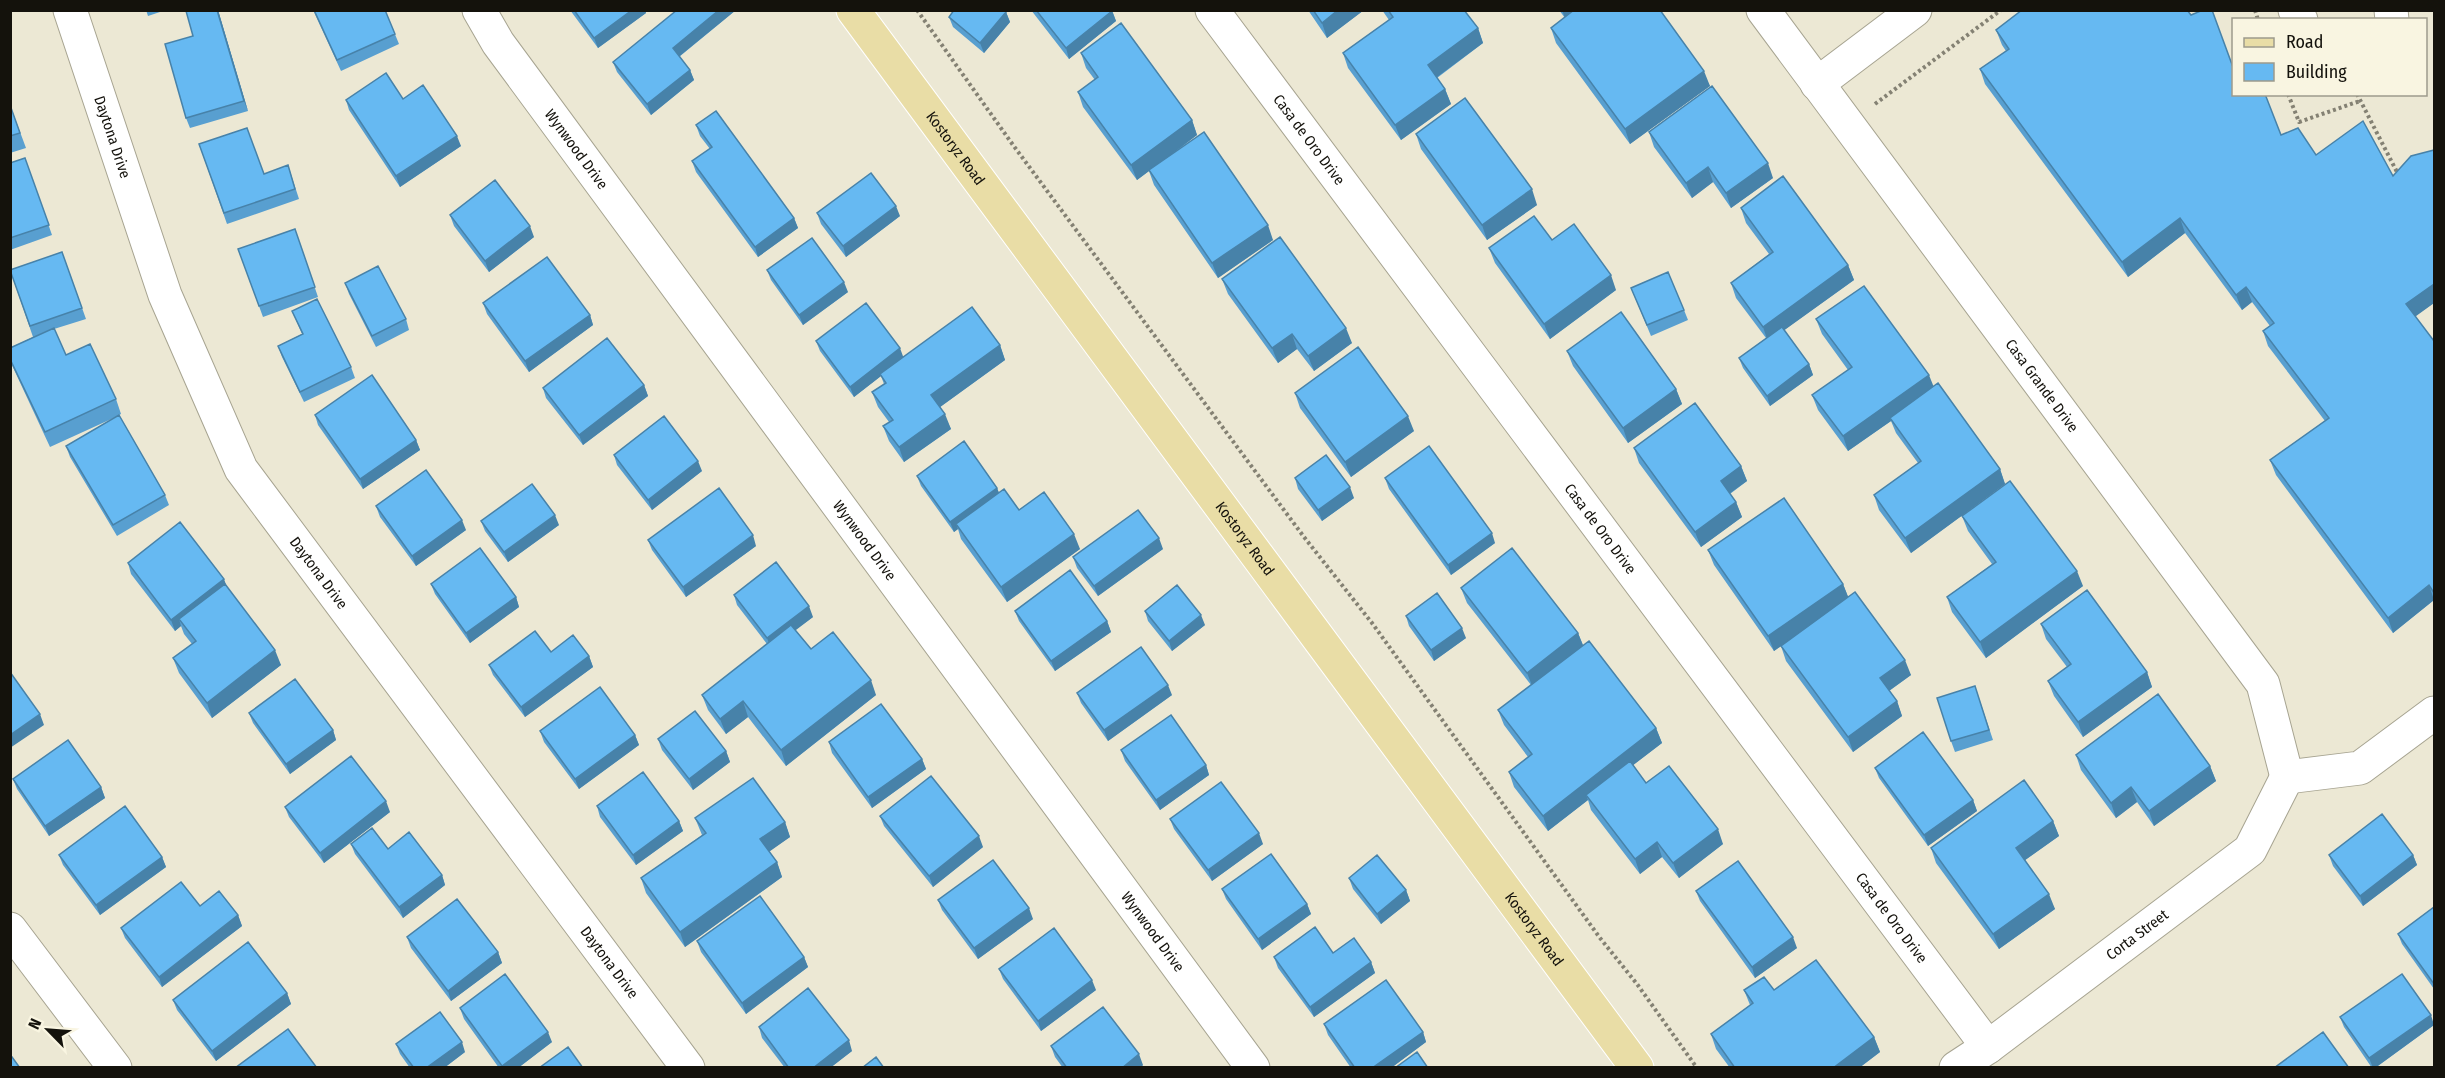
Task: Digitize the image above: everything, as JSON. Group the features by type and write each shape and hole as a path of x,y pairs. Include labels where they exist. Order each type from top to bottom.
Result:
{"main road":[{"name":"Kostoryz Road","path":"853,10 1637,1068"}],"street":[{"name":"Daytona Drive","path":"70,10 165,295 241,469 688,1068"},
{"name":"Wynwood Drive","path":"479,10 498,43 1253,1068"},
{"name":"Casa de Oro Drive","path":"1212,10 1988,1047"},
{"name":"Casa Grande Drive","path":"1763,10 2263,684 2287,777"},
{"path":"1817,84 1915,10"},
{"path":"2287,777 2360,768 2434,713"},
{"name":"Corta Street","path":"1956,1068 1988,1047 2250,850 2287,777"},
{"path":"10,929 115,1068"}],"path":[{"path":"917,10 1013,145 1304,537 1372,623 1697,1068"},
{"path":"1872,106 2001,10"},
{"path":"2289,96 2299,122 2360,101"},
{"path":"2358,96 2399,176"}],"building":[{"path":"217,10 244,101 186,118 165,44 193,36 186,11"},
{"path":"314,10 385,10 395,34 337,60"},
{"path":"574,10 632,10 594,38"},
{"path":"677,10 719,10 673,48 690,70 647,104 613,62"},
{"path":"954,10 1004,10 1006,12 980,43 949,17"},
{"path":"1036,10 1112,10 1112,11 1066,48"},
{"path":"1313,10 1338,10 1322,23"},
{"path":"1388,10 1464,10 1478,28 1428,65 1445,89 1395,125 1343,53 1393,17"},
{"path":"1574,10 1660,10 1704,71 1625,129 1551,28"},
{"path":"2022,10 2187,10 2191,15 2203,10 2212,10 2232,65 2232,96 2266,96 2281,135 2298,128 2316,155 2363,121 2393,176 2411,156 2434,150 2434,284 2406,304 2434,341 2434,593 2429,585 2388,618 2270,460 2329,418 2263,331 2274,323 2246,287 2236,295 2180,218 2122,262 1980,69 2009,49 1996,30"},
{"path":"1121,23 1192,120 1131,165 1078,92 1098,77 1081,53"},
{"path":"386,73 403,99 423,85 457,136 396,176 346,100"},
{"path":"1712,86 1768,163 1726,193 1708,167 1686,183 1649,132"},
{"path":"1465,98 1532,189 1482,225 1416,134"},
{"path":"10,105 20,133 10,136"},
{"path":"716,111 794,218 755,247 692,161 712,147 696,125"},
{"path":"247,128 264,174 288,165 295,189 224,213 199,144"},
{"path":"1204,132 1268,225 1212,263 1149,170"},
{"path":"25,158 49,225 10,238 10,163"},
{"path":"871,173 896,206 843,246 817,213"},
{"path":"1783,176 1848,265 1763,327 1731,283 1773,252 1741,208"},
{"path":"495,180 530,226 485,261 450,215"},
{"path":"1534,216 1552,240 1574,224 1611,275 1544,324 1489,248"},
{"path":"295,229 315,287 259,306 238,249"},
{"path":"1280,237 1346,328 1308,356 1292,334 1272,348 1222,279"},
{"path":"812,238 844,282 799,315 767,270"},
{"path":"62,252 82,308 30,326 10,270"},
{"path":"547,257 590,315 525,361 483,303"},
{"path":"378,266 406,319 372,336 345,283"},
{"path":"1668,272 1684,310 1647,325 1631,288"},
{"path":"1864,286 1929,375 1843,436 1812,395 1852,367 1816,319"},
{"path":"317,299 351,367 300,392 278,346 303,334 292,311"},
{"path":"866,303 900,348 850,387 816,341"},
{"path":"972,307 1000,345 931,395 945,414 899,447 883,426 893,420 872,392 886,383 880,374"},
{"path":"1621,312 1676,389 1623,428 1567,351"},
{"path":"1782,327 1809,364 1767,396 1739,358"},
{"path":"54,328 66,355 90,344 116,399 45,432 10,359 10,348"},
{"path":"607,338 644,385 579,435 543,388"},
{"path":"1358,347 1408,416 1345,462 1295,393"},
{"path":"372,375 416,440 360,479 315,415"},
{"path":"1938,383 2000,469 1905,538 1874,495 1921,461 1890,418"},
{"path":"1695,403 1741,466 1721,481 1736,502 1695,532 1634,448"},
{"path":"119,415 165,495 113,525 66,446"},
{"path":"664,416 698,461 648,500 614,455"},
{"path":"964,441 997,488 950,522 917,476"},
{"path":"1429,446 1492,533 1448,565 1385,478"},
{"path":"1326,455 1350,487 1318,510 1295,478"},
{"path":"426,470 462,520 412,556 376,506"},
{"path":"2010,481 2077,571 1980,642 1947,597 1996,562 1962,516"},
{"path":"532,484 555,515 504,552 481,521"},
{"path":"719,488 753,535 683,587 648,540"},
{"path":"1004,489 1019,510 1044,492 1074,534 1001,587 956,524"},
{"path":"1784,498 1843,584 1768,636 1708,550"},
{"path":"1138,510 1159,538 1094,586 1073,557"},
{"path":"180,522 224,579 171,620 128,563"},
{"path":"480,548 516,597 466,633 431,584"},
{"path":"1512,548 1578,633 1527,673 1461,588"},
{"path":"776,562 809,606 767,638 734,595"},
{"path":"1070,570 1107,621 1051,661 1015,611"},
{"path":"225,584 275,650 207,703 173,658 196,641 179,619"},
{"path":"1177,585 1201,615 1169,641 1145,611"},
{"path":"2087,590 2147,672 2078,722 2048,681 2071,664 2041,624"},
{"path":"1855,592 1905,660 1880,678 1897,701 1848,737 1781,646"},
{"path":"1437,593 1462,628 1431,650 1406,616"},
{"path":"791,625 811,649 833,632 871,680 781,750 743,701 720,719 702,695"},
{"path":"535,631 551,652 573,635 589,656 521,707 489,665"},
{"path":"1589,641 1656,728 1543,816 1509,772 1532,754 1498,710"},
{"path":"1141,647 1168,685 1104,730 1077,693"},
{"path":"10,672 40,714 10,735"},
{"path":"295,679 333,730 286,764 249,713"},
{"path":"1975,686 1989,730 1951,741 1937,698"},
{"path":"600,687 635,735 575,779 540,731"},
{"path":"2158,694 2210,766 2149,811 2131,787 2111,803 2076,755"},
{"path":"881,704 922,759 868,797 829,742"},
{"path":"695,711 726,751 689,779 658,739"},
{"path":"1171,715 1206,765 1156,800 1121,750"},
{"path":"1923,732 1973,800 1924,835 1875,768"},
{"path":"68,740 101,787 45,826 13,779"},
{"path":"351,756 386,801 320,853 285,807"},
{"path":"1630,761 1646,783 1669,766 1718,829 1673,863 1657,842 1635,859 1586,795"},
{"path":"643,772 679,821 633,855 597,806"},
{"path":"931,776 979,836 929,876 880,816"},
{"path":"753,778 785,822 760,839 777,862 680,932 641,878 706,833 695,818"},
{"path":"2024,780 2053,821 2016,848 2049,894 1993,934 1931,848"},
{"path":"1221,782 1259,833 1208,870 1170,819"},
{"path":"125,806 162,857 96,905 59,855"},
{"path":"2382,814 2413,855 2360,896 2329,855"},
{"path":"372,828 388,849 409,832 442,875 399,907 351,844"},
{"path":"1271,854 1307,904 1258,939 1222,889"},
{"path":"1377,855 1406,890 1377,914 1349,878"},
{"path":"993,860 1029,908 974,948 938,900"},
{"path":"1738,861 1793,937 1752,967 1696,891"},
{"path":"181,882 200,906 219,891 238,915 159,977 121,928"},
{"path":"760,896 804,957 742,1003 697,941"},
{"path":"457,899 498,952 448,991 407,937"},
{"path":"2434,907 2434,984 2398,934"},
{"path":"1315,927 1333,953 1354,938 1371,962 1310,1007 1274,957"},
{"path":"1054,928 1092,980 1038,1021 999,969"},
{"path":"248,942 287,993 212,1051 173,1000"},
{"path":"1816,960 1874,1037 1833,1068 1735,1068 1711,1034 1753,1003 1744,990 1764,977 1774,990"},
{"path":"505,974 548,1032 502,1066 460,1008"},
{"path":"2402,974 2431,1015 2369,1058 2340,1017"},
{"path":"1386,980 1423,1032 1372,1068 1355,1068 1324,1024"},
{"path":"808,988 849,1040 813,1068 789,1068 759,1027"},
{"path":"1103,1007 1139,1054 1122,1068 1067,1068 1051,1046"},
{"path":"440,1012 462,1042 426,1068 414,1068 396,1044"},
{"path":"288,1029 317,1068 235,1068"},
{"path":"2323,1032 2349,1068 2274,1068"},
{"path":"568,1047 583,1068 539,1068"},
{"path":"1417,1052 1428,1068 1395,1068"},
{"path":"12,1057 20,1068 10,1068"},
{"path":"876,1057 884,1068 862,1068"}]}
